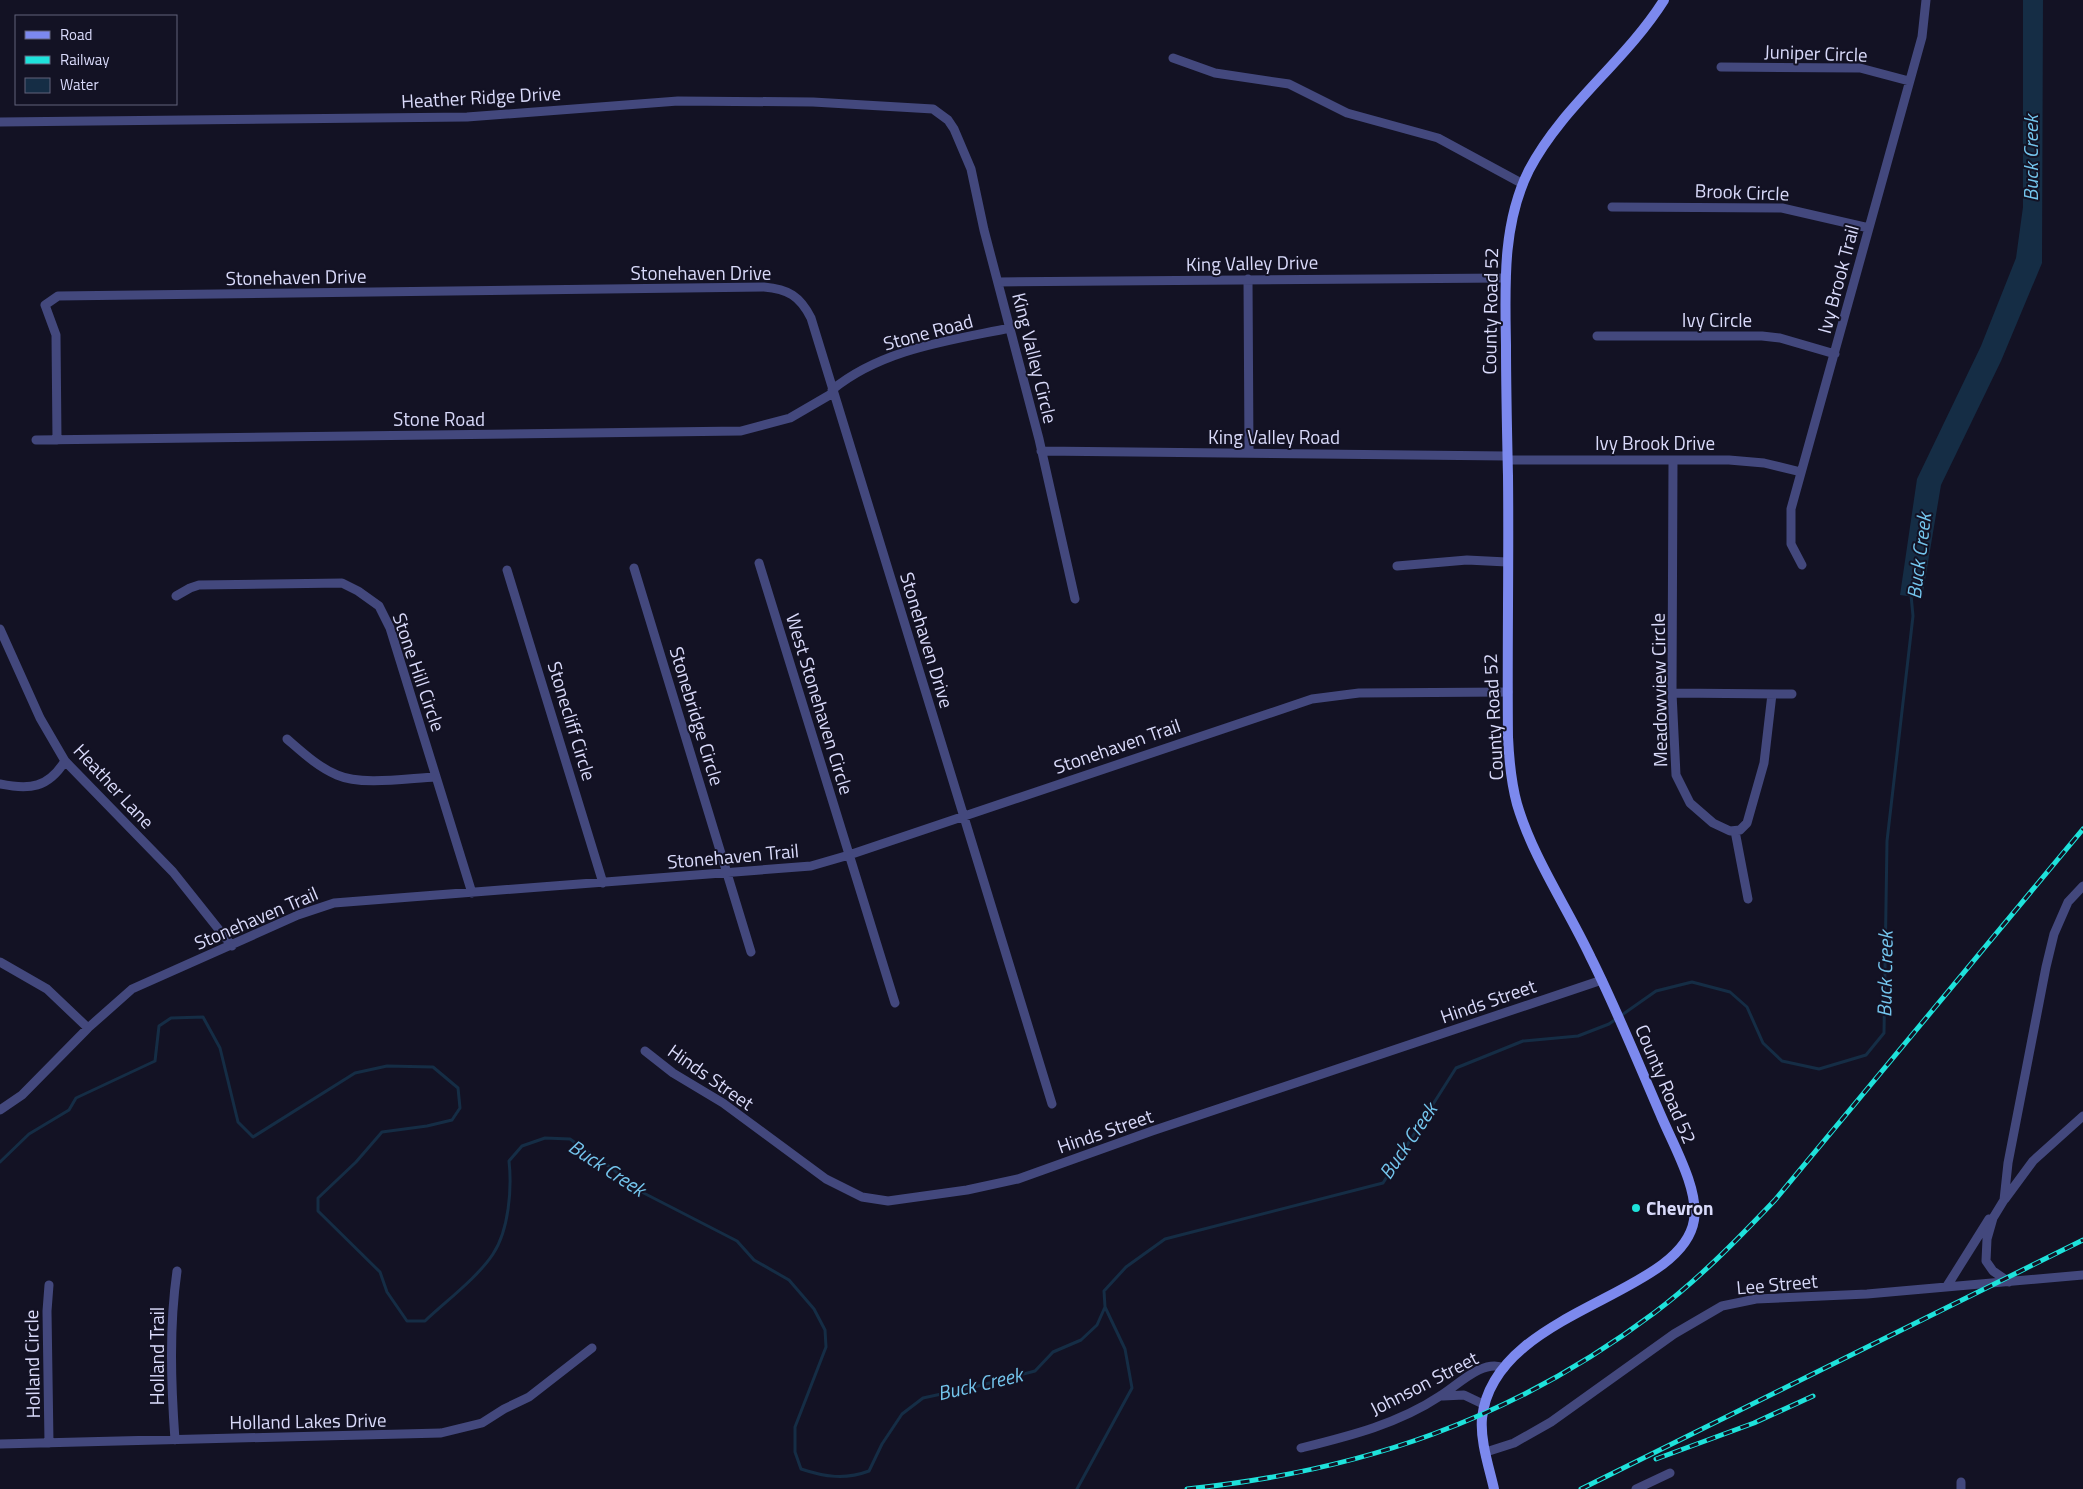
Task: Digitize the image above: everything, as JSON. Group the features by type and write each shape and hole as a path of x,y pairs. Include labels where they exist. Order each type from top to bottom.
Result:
{"street":[{"name":"County Road 52","path":"1494,1489 1482,1427 1485,1405 1504,1368 1520,1351 1546,1332 1671,1259 1683,1246 1692,1231 1694,1219 1692,1193 1612,1002 1537,855 1517,803 1510,762 1508,692 1506,278 1508,242 1524,184 1540,152 1562,121 1627,50 1664,0"},
{"name":"Ivy Brook Trail","path":"1802,565 1792,550 1791,509 1924,26 1926,0"},
{"path":"1173,58 1215,74 1289,84 1347,113 1438,138 1524,184"},
{"name":"Juniper Circle","path":"1721,67 1860,68 1909,81"},
{"name":"Heather Ridge Drive","path":"0,122 467,117 640,103 742,101 813,102 922,108 940,113 954,129"},
{"name":"King Valley Circle","path":"954,129 971,169 984,230 1041,451 1074,599"},
{"name":"Brook Circle","path":"1612,206 1782,208 1869,228"},
{"path":"1248,278 1249,453"},
{"name":"King Valley Drive","path":"998,282 1248,278 1506,278"},
{"name":"Stonehaven Drive","path":"56,440 56,335 45,305 58,296 772,288 791,293 804,304 811,318 1052,1104"},
{"name":"Stone Road","path":"36,440 741,431 790,418 833,392 863,370 906,350 1010,328"},
{"name":"Ivy Circle","path":"1597,336 1762,336 1780,338 1835,354"},
{"name":"King Valley Road","path":"1041,451 1508,458"},
{"name":"Ivy Brook Drive","path":"1508,458 1750,461 1801,472"},
{"name":"Meadowview Circle","path":"1674,460 1672,693 1674,761 1682,791 1700,814 1723,829 1736,831"},
{"path":"1397,566 1468,560 1507,562"},
{"name":"West Stonehaven Circle","path":"759,563 895,1003"},
{"name":"Stonebridge Circle","path":"634,568 751,952"},
{"name":"Stonecliff Circle","path":"507,570 603,883"},
{"name":"Stone Hill Circle","path":"176,596 199,585 323,582 342,583 369,598 385,615 390,628 472,894"},
{"name":"Heather Lane","path":"0,629 40,718 65,761 173,872 232,946"},
{"name":"Stonehaven Trail","path":"0,1110 22,1095 88,1028 132,989 298,915 334,903 472,894 811,866 964,817 1069,779 1312,698 1359,693 1508,692"},
{"path":"1672,693 1792,694"},
{"path":"1748,899 1736,831 1744,828 1747,823 1759,783 1767,741 1772,694"},
{"path":"287,739 317,763 334,774 346,778 365,780 436,777"},
{"path":"0,784 38,786 56,776 65,761"},
{"path":"2009,1282 1993,1271 1986,1261 1986,1250 1993,1218 2004,1200 2008,1162 2054,934 2068,902 2083,886"},
{"path":"0,962 47,989 88,1028"},
{"name":"Hinds Street","path":"645,1050 673,1073 723,1102 826,1179 862,1197 888,1201 967,1190 1018,1179 1152,1131 1602,980"},
{"path":"1946,1286 1976,1237 2033,1161 2083,1116"},
{"name":"Holland Trail","path":"175,1440 172,1397 172,1307 177,1271"},
{"name":"Lee Street","path":"1486,1452 1514,1443 1551,1422 1674,1334 1722,1306 1756,1299 1867,1294 2083,1275"},
{"name":"Holland Circle","path":"49,1285 47,1312 49,1443"},
{"name":"Holland Lakes Drive","path":"0,1444 441,1433 482,1423 529,1397 592,1348"},
{"name":"Johnson Street","path":"1301,1448 1365,1431 1416,1410 1485,1368 1496,1366 1504,1368"},
{"path":"1439,1397 1454,1394 1464,1395 1485,1405"},
{"path":"1636,1489 1670,1473"}],"water":[{"path":"2023,0 2043,0 2042,263 2001,361 1941,485 1922,598 1900,595 1917,479 1981,346 2016,258 2023,207"}],"waterway":[{"name":"Buck Creek","path":"0,1162 29,1134 69,1110 76,1098 155,1061 159,1026 171,1018 203,1017 220,1048 238,1122 253,1137 355,1073 387,1066 433,1067 458,1088 460,1108 452,1120 427,1126 382,1132 356,1162 318,1198 318,1211 380,1272 387,1292 407,1321 425,1321 470,1280 493,1254 503,1233 506,1221 510,1184 509,1161 522,1146 545,1138 570,1139 614,1170 632,1187 737,1241 754,1260 789,1280 814,1309 825,1330 826,1347 795,1427 795,1452 801,1469 835,1476 860,1474 869,1471 882,1444 902,1414 923,1398 1035,1371 1053,1352 1081,1340 1097,1325 1105,1307 1104,1291 1126,1267 1165,1239 1383,1183 1456,1068 1523,1041 1578,1036 1609,1024 1656,991 1692,982 1730,992 1747,1007 1763,1043 1782,1061 1819,1069 1866,1055 1884,1033 1887,841 1913,616 1911,595"},
{"path":"1077,1489 1132,1388 1125,1349 1105,1307"}],"railway":[{"path":"1187,1489 1252,1481 1314,1469 1374,1453 1433,1434 1490,1411 1546,1383 1601,1350 1654,1313 1732,1245 1775,1200 2083,829"},
{"path":"1581,1489 2083,1240"},
{"path":"1656,1459 1754,1423 1813,1396"}],"place":[{"name":"Chevron","path":"1636,1208"}]}
